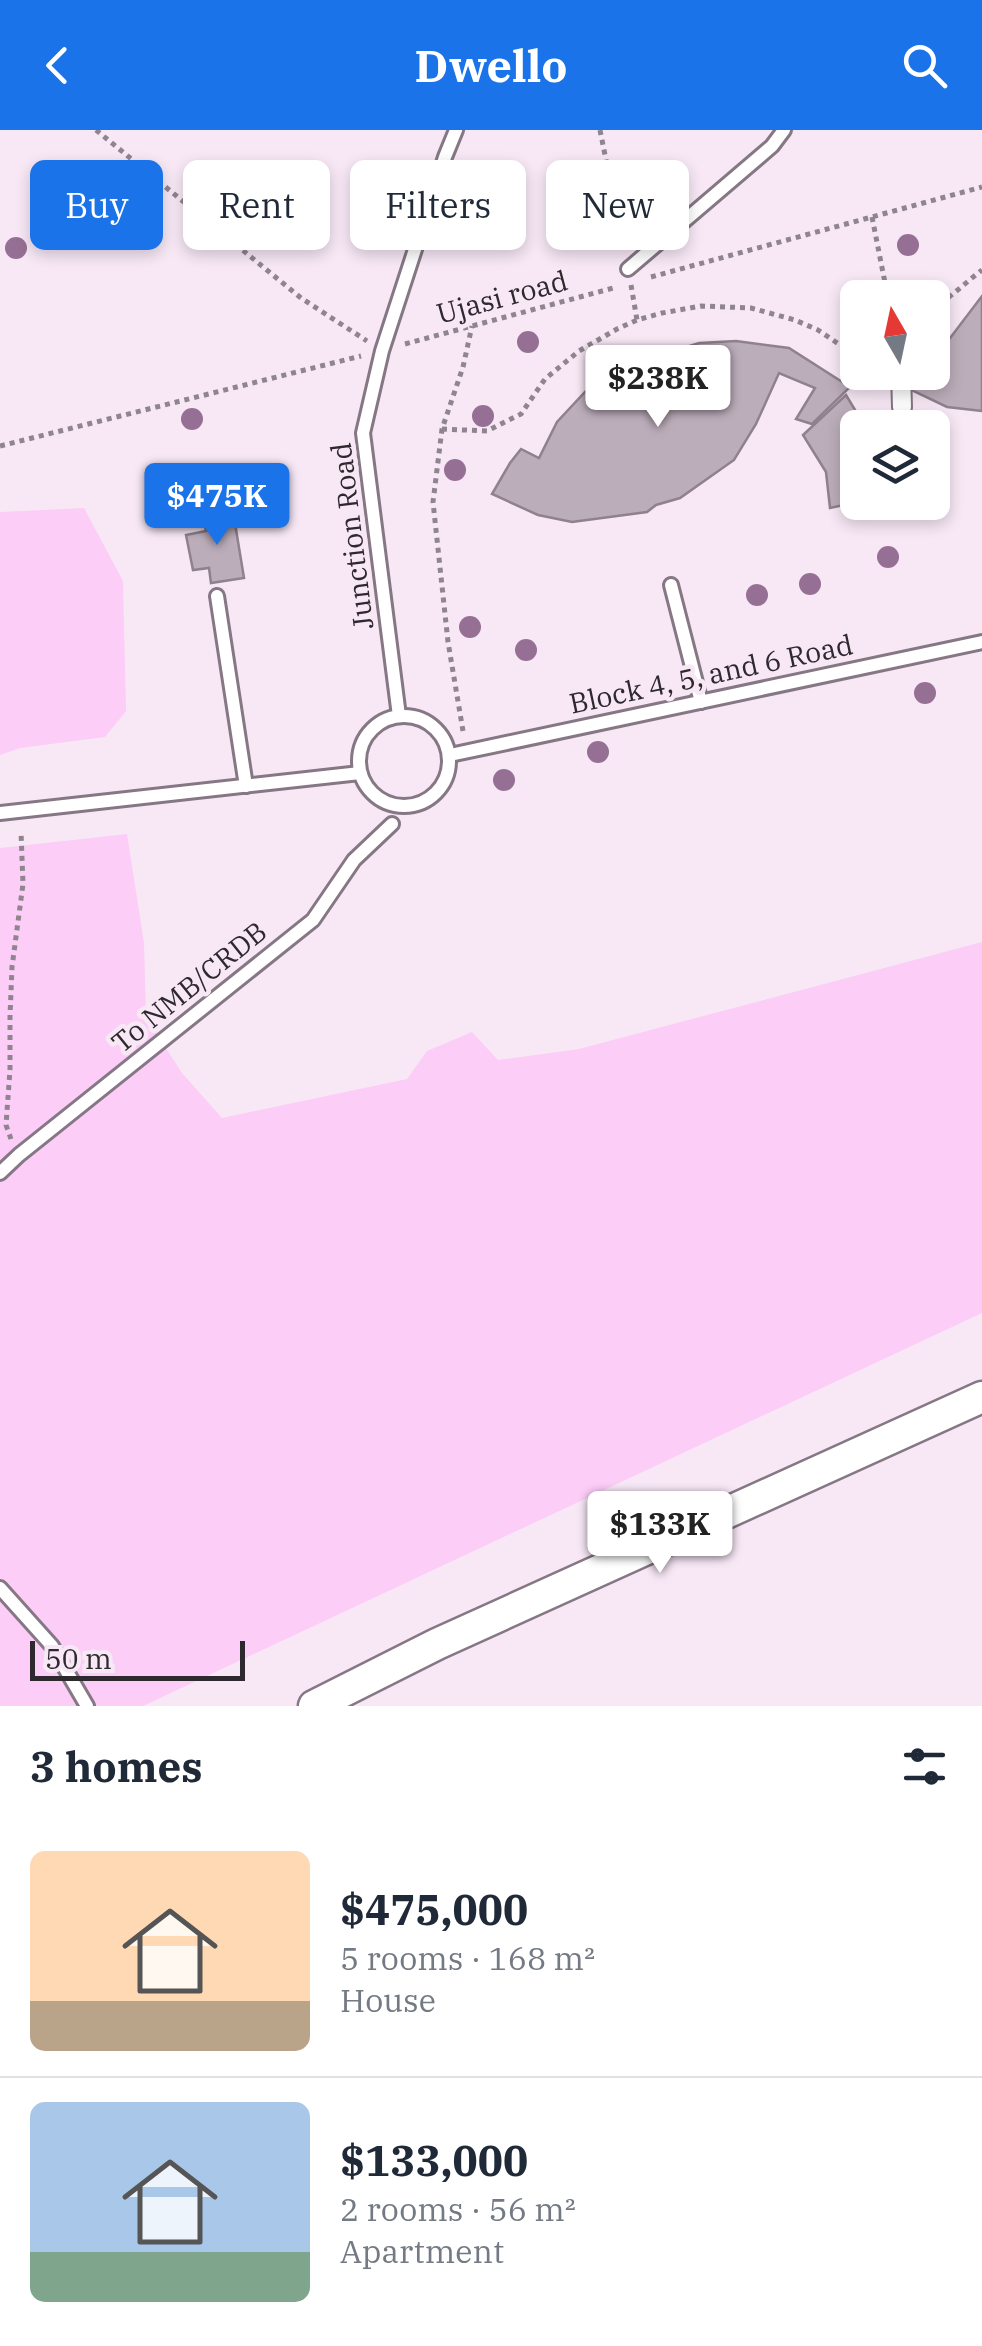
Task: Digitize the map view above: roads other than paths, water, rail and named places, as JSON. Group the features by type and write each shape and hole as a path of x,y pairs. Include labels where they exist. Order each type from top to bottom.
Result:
{"street":[{"path":"902,390 902,407"},
{"path":"314,1706 437,1644 982,1397"}],"lane":[{"path":"630,276 772,146 784,130"},
{"name":"Junction Road","path":"399,716 362,433 382,351 445,157 460,131"},
{"path":"670,585 700,702"},
{"path":"217,596 246,786"},
{"name":"Block 4, 5, and 6 Road","path":"450,755 982,642"},
{"path":"399,716 413,717 438,730 450,755 445,782 436,793 425,801 399,806 374,796 360,773 359,758 372,730 399,716"},
{"path":"0,813 360,773"},
{"name":"To NMB/CRDB","path":"0,1173 312,920 354,860 392,824"},
{"path":"0,1588 52,1646 86,1706"}]}
